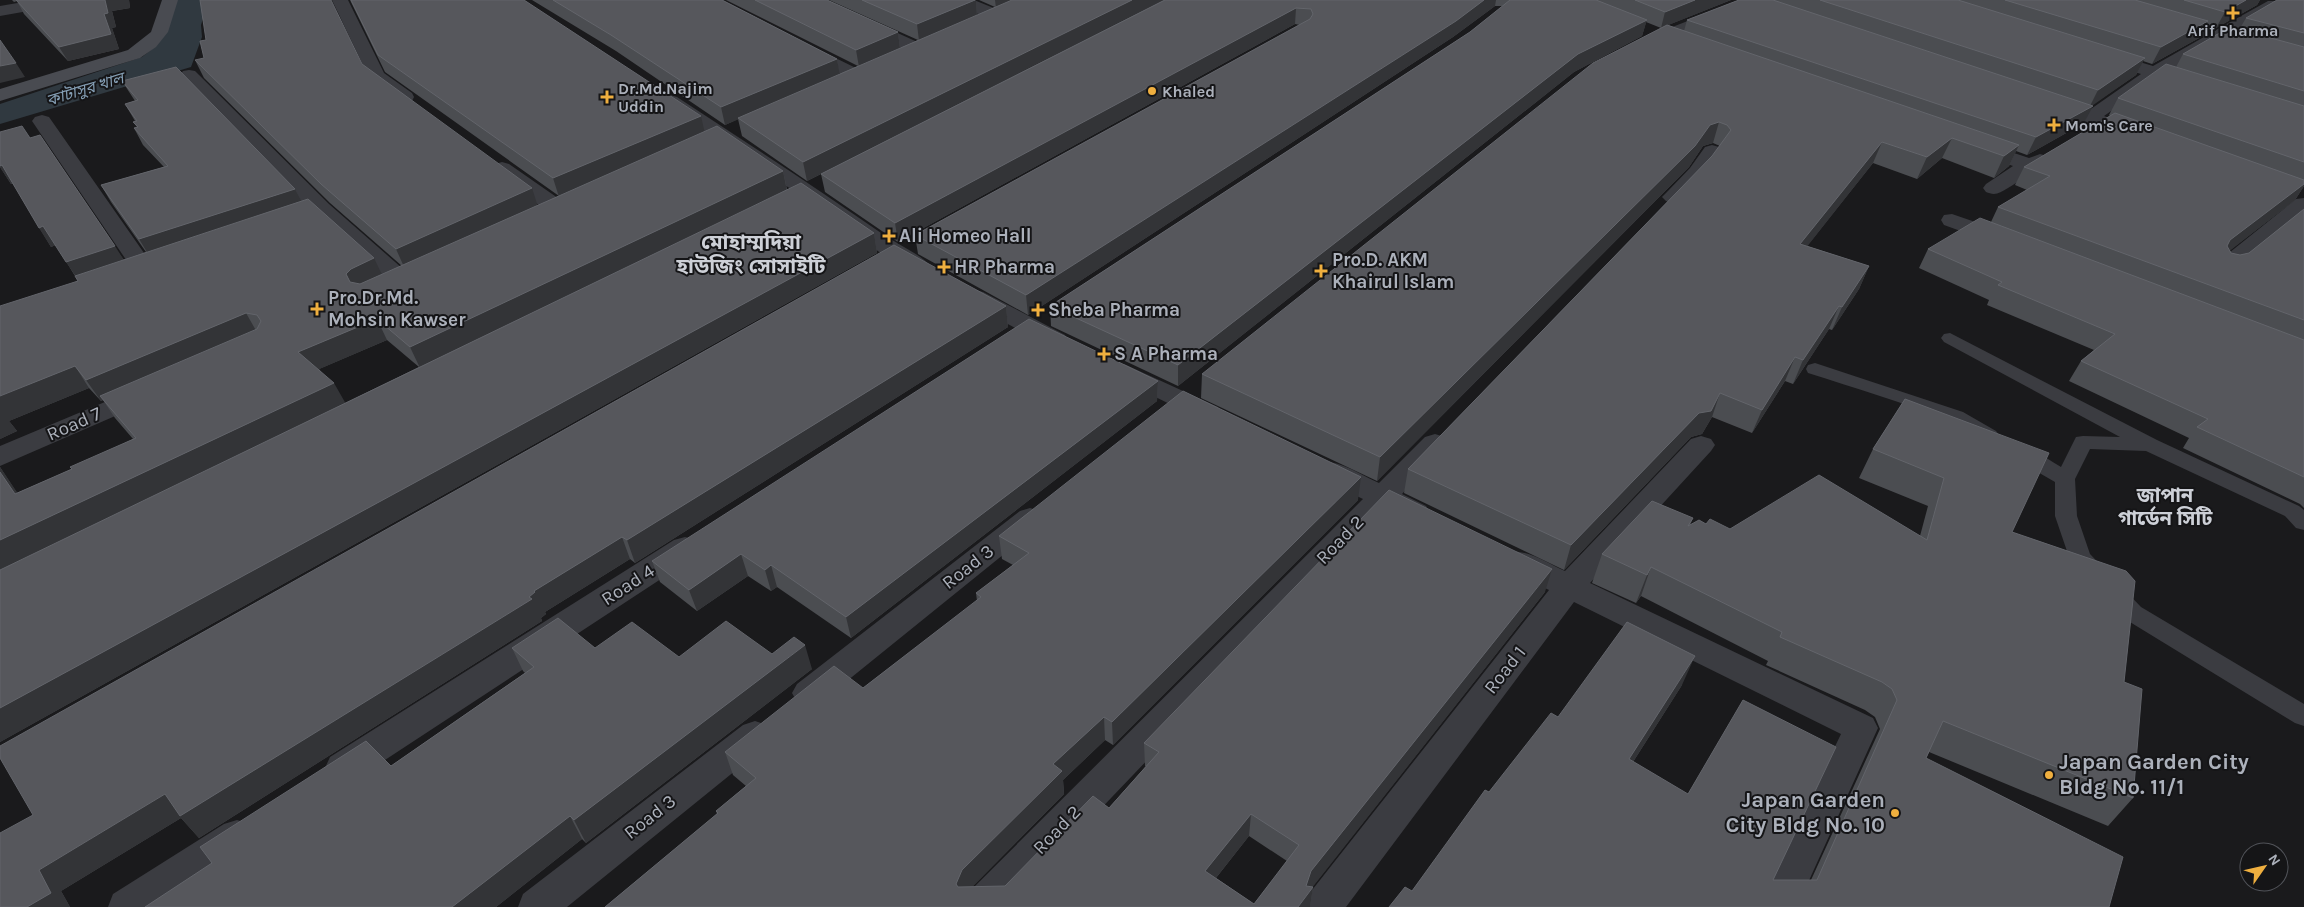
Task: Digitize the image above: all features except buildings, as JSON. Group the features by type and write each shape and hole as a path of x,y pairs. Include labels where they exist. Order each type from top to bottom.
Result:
{"street":[{"path":"0,11 62,0"},
{"path":"0,95 134,54 153,43 162,32 170,0"},
{"path":"340,0 376,76 423,110"},
{"path":"792,42 866,72 926,46 812,0"},
{"path":"960,0 1003,12 970,27"},
{"path":"2095,0 2304,61"},
{"path":"2079,137 2155,72 2274,4"},
{"path":"1625,54 1652,32 1741,5"},
{"path":"1652,32 1687,45"},
{"path":"2090,52 2211,90"},
{"path":"189,75 312,212 403,281"},
{"path":"653,89 807,191 896,254 1029,327 1073,348"},
{"path":"2034,98 2149,139"},
{"path":"42,121 144,268"},
{"path":"1958,140 2031,165"},
{"path":"1993,188 2016,172 2055,151"},
{"path":"486,156 557,208"},
{"path":"1656,214 1705,162"},
{"path":"780,204 833,178"},
{"path":"2227,266 2301,196"},
{"path":"1952,220 2026,249"},
{"path":"870,268 923,239"},
{"path":"1004,343 1054,311"},
{"path":"1100,361 1234,425"},
{"path":"1158,418 1204,381"},
{"name":"Road 7","path":"0,457 161,386"},
{"name":"Road 2","path":"981,907 1451,426"},
{"name":"Road 1","path":"1322,907 1570,586 1701,445"},
{"path":"1304,459 1436,522"},
{"name":"Road 3","path":"536,907 1049,503"},
{"name":"Road 4","path":"319,784 703,537"},
{"path":"1498,552 1861,728 1777,907"},
{"path":"127,907 260,821"}],"lane":[{"path":"1950,338 2150,445 2292,511 2304,523"},
{"path":"1815,369 1956,416 2065,479"},
{"path":"2150,445 2083,442 2065,479 2066,516 2080,557 2133,613 2304,716"}],"water":[{"name":"কাটাসুর খাল","path":"174,0 212,0 205,12 201,25 202,37 191,67 0,124 0,104 142,57 166,33"}],"place":[{"name":"Arif Pharma","path":"2233,13"},
{"name":"Khaled","path":"1152,91"},
{"name":"Dr.Md.Najim Uddin","path":"607,97"},
{"name":"Mom's Care","path":"2054,125"},
{"name":"Ali Homeo Hall","path":"889,236"},
{"name":"HR Pharma","path":"944,267"},
{"name":"Pro.D. AKM Khairul Islam","path":"1321,271"},
{"name":"Pro.Dr.Md. Mohsin Kawser","path":"317,309"},
{"name":"Sheba Pharma","path":"1038,310"},
{"name":"S A Pharma","path":"1104,354"},
{"name":"Japan Garden City Bldg No. 11/1","path":"2049,775"},
{"name":"Japan Garden City Bldg No. 10","path":"1895,813"}],"district":[{"name":"মোহাম্মদিয়া হাউজিং সোসাইটি","path":"751,254"},
{"name":"জাপান গার্ডেন সিটি","path":"2165,506"}]}
